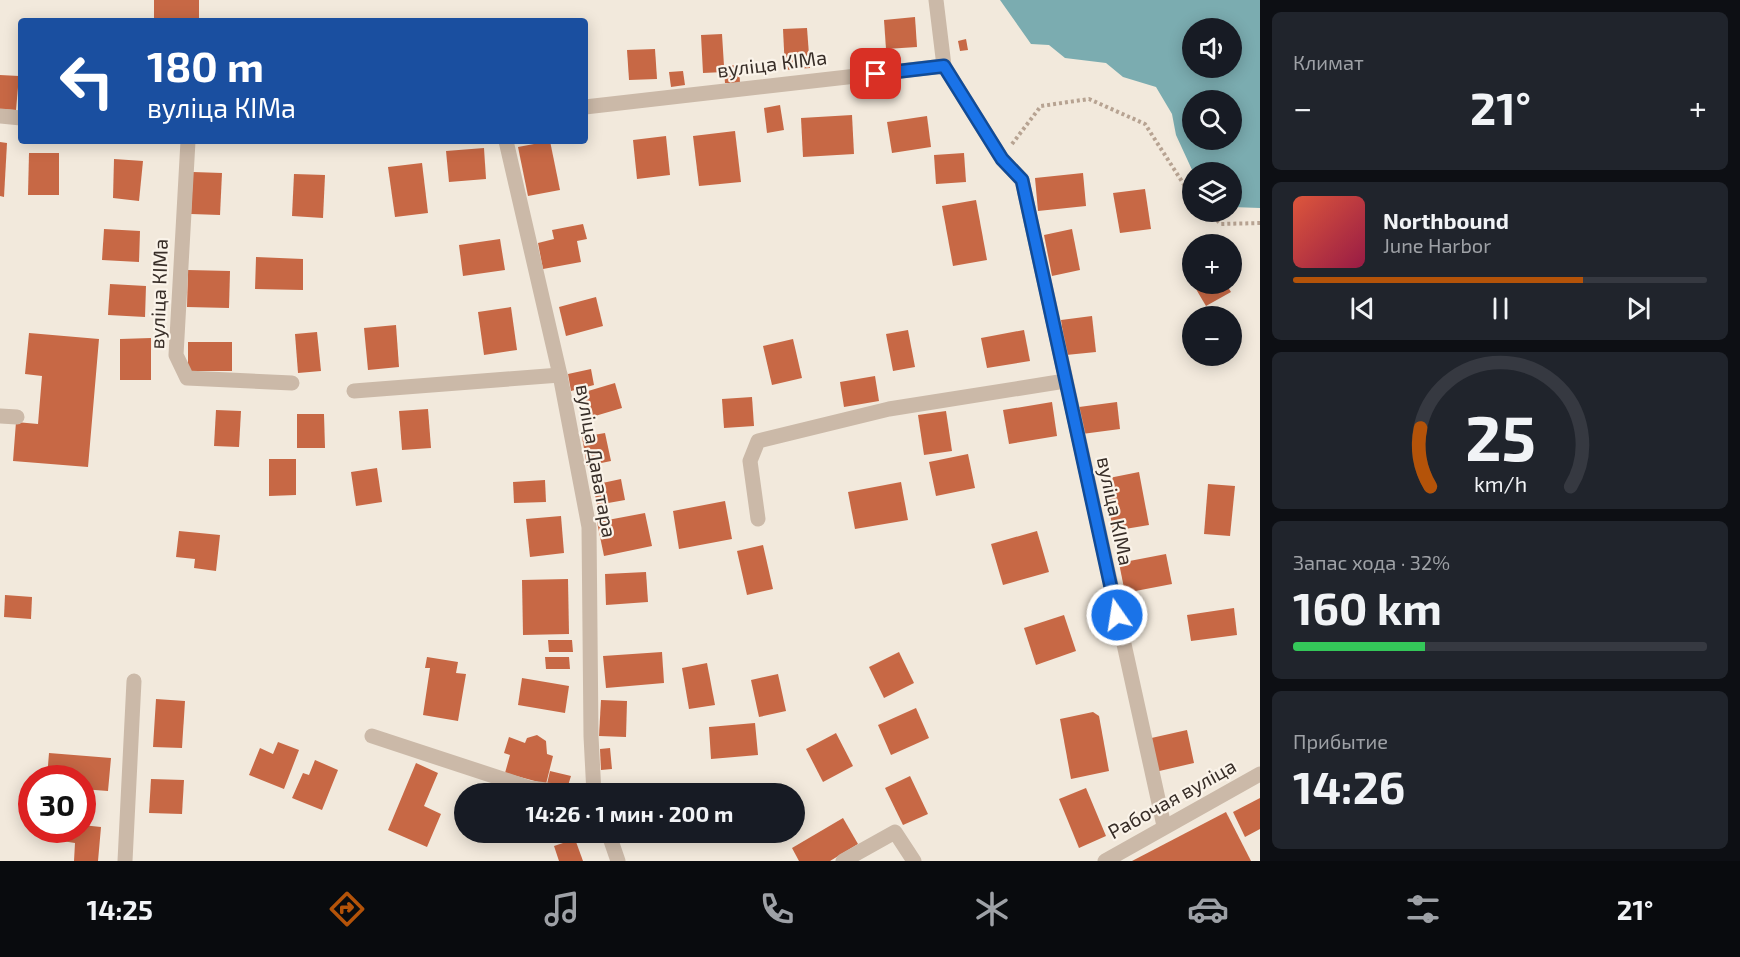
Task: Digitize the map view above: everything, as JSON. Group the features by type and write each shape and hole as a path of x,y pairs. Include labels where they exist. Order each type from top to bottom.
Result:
{"street":[{"path":"936,0 944,66"},
{"name":"вуліца КІМа","path":"588,107 944,66 1002,159 1022,180 1164,826"},
{"path":"0,116 18,118"},
{"name":"вуліца КІМа","path":"188,144 176,355 187,378 292,383"},
{"name":"вуліца Даватара","path":"507,144 560,375 590,527 591,736 593,783"},
{"path":"354,391 560,375"},
{"path":"758,519 750,460 758,441 889,409 1065,381"},
{"path":"0,416 17,417"},
{"path":"125,861 134,681"},
{"path":"372,736 512,783"},
{"name":"Рабочая вуліца","path":"1105,861 1260,774"},
{"path":"843,861 896,832 914,861"},
{"path":"612,843 618,861"}],"path":[{"path":"1002,159 1041,106 1089,99 1144,124 1182,182"},
{"path":"1219,222 1221,224 1260,223"}],"water":[{"path":"1000,0 1260,0 1260,208 1242,207 1242,162 1188,162 1183,150 1242,150 1242,90 1182,90 1182,148 1176,135 1172,114 1156,87 1123,77 1106,63 1065,58 1049,45 1031,44"}],"building":[{"path":"154,0 199,0 199,18 154,18"},
{"path":"915,17 917,47 886,49 884,20"},
{"path":"807,28 810,68 785,70 783,29"},
{"path":"722,34 724,66 739,65 740,83 725,83 724,72 703,73 701,35"},
{"path":"966,39 968,50 960,51 958,41"},
{"path":"655,49 657,79 629,80 627,50"},
{"path":"683,71 685,85 671,87 669,72"},
{"path":"0,75 18,76 16,110 0,109"},
{"path":"780,105 784,130 767,133 764,108"},
{"path":"852,115 854,154 803,157 801,118"},
{"path":"927,116 931,147 892,153 887,122"},
{"path":"735,131 741,182 699,186 693,136"},
{"path":"666,136 670,175 637,179 633,140"},
{"path":"0,142 7,143 4,197 0,196"},
{"path":"551,144 560,190 528,196 518,147"},
{"path":"484,148 486,179 449,182 446,151"},
{"path":"29,153 59,153 59,195 28,195"},
{"path":"964,153 966,182 936,184 934,155"},
{"path":"114,159 143,161 139,201 113,198"},
{"path":"422,163 428,213 395,217 388,167"},
{"path":"193,172 222,173 220,215 191,214"},
{"path":"1083,173 1086,206 1038,211 1035,178"},
{"path":"294,174 325,175 323,218 292,216"},
{"path":"1145,189 1151,229 1120,233 1113,193"},
{"path":"976,200 987,260 953,266 942,206"},
{"path":"583,224 587,239 577,241 581,262 543,269 538,243 554,239 552,230"},
{"path":"104,229 140,231 139,262 102,260"},
{"path":"1072,229 1080,270 1052,276 1044,235"},
{"path":"500,239 505,270 463,276 459,245"},
{"path":"256,257 303,259 303,290 255,289"},
{"path":"188,270 230,271 229,308 187,307"},
{"path":"110,284 146,286 145,317 108,315"},
{"path":"1199,294 1227,294 1206,306"},
{"path":"596,297 603,326 566,336 559,307"},
{"path":"511,307 517,350 484,355 478,312"},
{"path":"1092,316 1096,352 1066,355 1061,320"},
{"path":"396,325 399,367 368,370 364,328"},
{"path":"908,330 915,367 893,371 886,334"},
{"path":"1024,330 1030,361 987,368 981,338"},
{"path":"317,332 321,371 298,373 295,334"},
{"path":"29,333 99,339 88,467 13,461 16,422 38,424 42,376 25,374"},
{"path":"151,338 151,380 120,380 120,339"},
{"path":"793,339 802,378 772,385 763,346"},
{"path":"188,342 232,342 232,371 188,371"},
{"path":"591,369 594,385 571,391 568,374"},
{"path":"875,376 879,401 844,407 840,382"},
{"path":"615,383 622,408 585,419 578,394"},
{"path":"752,397 754,426 724,428 722,399"},
{"path":"1052,402 1057,436 1009,444 1003,410"},
{"path":"1117,402 1120,429 1082,434 1079,407"},
{"path":"428,409 431,448 402,450 399,411"},
{"path":"216,410 241,411 239,447 214,446"},
{"path":"946,411 952,451 924,455 918,415"},
{"path":"297,414 324,414 325,448 297,448"},
{"path":"605,433 611,461 587,466 582,437"},
{"path":"968,454 975,488 936,496 929,462"},
{"path":"269,459 296,459 296,495 269,496"},
{"path":"377,468 382,502 356,506 351,472"},
{"path":"1139,472 1149,525 1113,531 1104,479"},
{"path":"621,479 625,500 597,505 593,485"},
{"path":"545,480 546,502 514,503 513,482"},
{"path":"901,482 908,520 855,529 848,492"},
{"path":"1208,484 1235,486 1230,536 1204,534"},
{"path":"725,501 732,539 679,549 673,511"},
{"path":"645,513 652,546 604,556 597,522"},
{"path":"561,516 564,553 530,557 526,519"},
{"path":"179,531 220,535 216,571 194,568 195,559 176,557"},
{"path":"1037,531 1049,572 1003,585 991,544"},
{"path":"763,545 773,589 747,595 737,551"},
{"path":"1166,554 1172,584 1125,593 1119,563"},
{"path":"646,572 648,602 606,605 605,574"},
{"path":"568,579 569,634 523,635 522,580"},
{"path":"5,595 32,597 31,619 4,617"},
{"path":"1234,608 1237,635 1191,641 1187,615"},
{"path":"1064,615 1076,651 1036,665 1024,628"},
{"path":"548,640 572,640 573,652 549,652"},
{"path":"662,652 664,683 606,688 603,656"},
{"path":"899,652 914,683 884,698 869,667"},
{"path":"427,657 458,662 456,673 466,674 458,721 423,715 430,668 425,668"},
{"path":"545,657 569,657 570,669 546,669"},
{"path":"707,663 715,705 689,709 682,668"},
{"path":"778,674 786,711 759,717 751,680"},
{"path":"522,678 569,686 565,713 518,705"},
{"path":"156,699 185,701 182,748 153,747"},
{"path":"601,700 627,701 626,737 599,736"},
{"path":"916,708 929,738 891,755 878,725"},
{"path":"1093,712 1099,716 1109,771 1071,779 1060,719"},
{"path":"755,723 758,755 711,759 709,727"},
{"path":"1187,730 1194,763 1155,772 1147,739"},
{"path":"836,733 853,766 823,782 806,749"},
{"path":"537,735 546,741 547,754 553,756 546,783 505,773 510,755 504,753 509,737 525,743 527,738"},
{"path":"278,742 299,750 284,789 249,775 260,748 273,754"},
{"path":"610,748 612,769 601,770 600,749"},
{"path":"49,753 111,758 108,791 96,790 96,765 48,765"},
{"path":"315,760 338,770 322,810 292,798 303,773 309,775"},
{"path":"416,763 438,773 424,806 441,814 427,847 388,830"},
{"path":"550,771 571,776 569,783 547,783"},
{"path":"910,776 928,814 903,825 885,788"},
{"path":"151,779 184,780 182,814 149,813"},
{"path":"1086,788 1106,836 1079,848 1059,799"},
{"path":"1260,798 1260,829 1245,837 1233,812"},
{"path":"1226,812 1251,861 1132,861"},
{"path":"843,818 858,844 830,861 799,861 792,848 805,843 805,840"},
{"path":"96,826 101,827 98,861 74,861 75,843 96,843"},
{"path":"576,843 583,861 559,861 554,846"}],"route":[{"path":"876,74 944,66 1002,159 1022,180 1117,615"}]}
